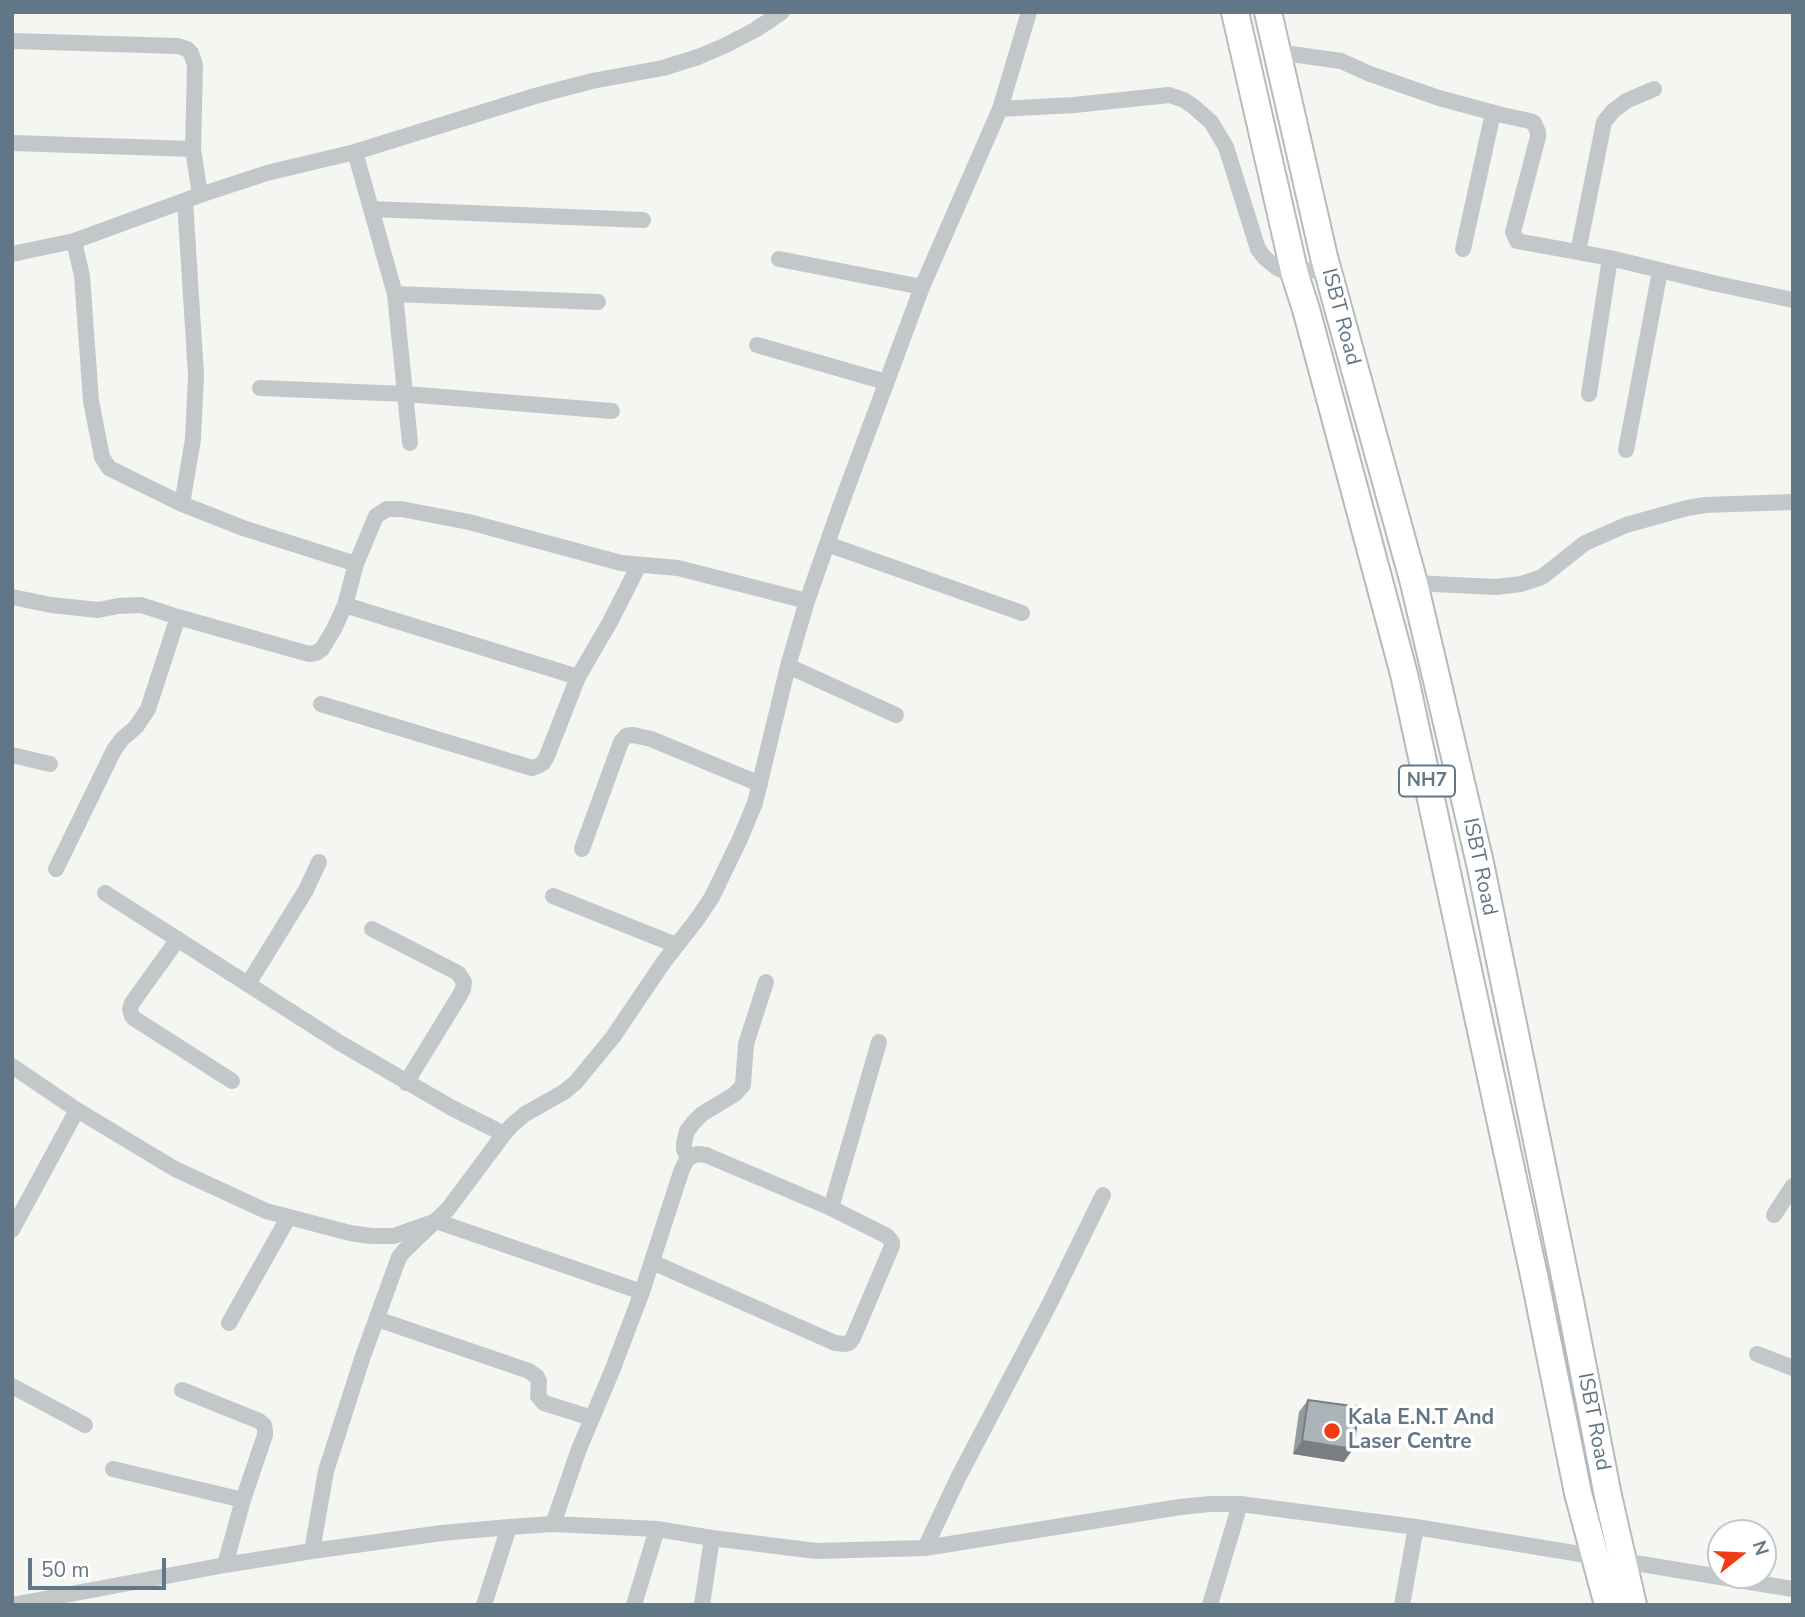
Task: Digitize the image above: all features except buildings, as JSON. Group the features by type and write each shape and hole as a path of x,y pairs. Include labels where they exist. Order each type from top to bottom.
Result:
{"highway":[{"name":"NH7","path":"1236,12 1295,275 1404,674 1535,1280 1578,1493 1608,1605"},
{"name":"ISBT Road","path":"1268,12 1326,266 1414,583 1479,863 1633,1605"}],"street":[{"path":"12,254 74,241 192,197 267,173 355,152 547,93 592,81 663,68 698,57 755,30 782,12"},
{"path":"312,1551 326,1471 363,1356 399,1257 436,1222 458,1196 503,1134 525,1114 576,1082 613,1037 712,897 740,839 755,803 788,666 807,601 922,287 1000,109 1029,12"},
{"path":"12,41 178,46 191,53 195,65 192,197 196,375 192,439 182,504"},
{"path":"1277,52 1341,61 1439,98 1534,123 1538,132 1513,232 1517,241 1610,258 1793,300"},
{"path":"1578,253 1604,122 1626,101 1654,89"},
{"path":"1000,109 1074,105 1170,94 1184,100 1211,122 1226,147 1258,249 1264,257 1278,268 1295,275 1326,266"},
{"path":"1463,249 1493,113"},
{"path":"12,143 193,149"},
{"path":"355,152 396,294 410,443"},
{"path":"372,209 643,220"},
{"path":"74,241 82,276 91,401 102,457 109,468 182,504 243,528 356,564"},
{"path":"1589,394 1610,258"},
{"path":"779,259 922,287"},
{"path":"1626,450 1660,271"},
{"path":"396,294 598,302"},
{"path":"757,345 886,382"},
{"path":"260,388 406,394 612,411"},
{"path":"1414,583 1496,587 1521,584 1542,577 1585,543 1626,525 1705,505 1793,502"},
{"path":"12,597 89,610 141,605 309,654 322,649 334,629 376,516 387,509 401,509 469,522 605,559 639,565 664,565 807,601"},
{"path":"827,544 1022,613"},
{"path":"321,704 532,768 538,766 547,756 578,677 639,565"},
{"path":"345,605 578,677"},
{"path":"56,869 114,750 136,727 148,709 178,617"},
{"path":"788,666 897,715"},
{"path":"582,849 621,742 626,736 651,739 760,784"},
{"path":"12,755 50,764"},
{"path":"248,984 306,890 319,862"},
{"path":"105,893 340,1044 406,1083 503,1134"},
{"path":"553,896 676,945"},
{"path":"372,929 458,973 464,982 460,995 406,1083"},
{"path":"178,939 132,1003 132,1016 232,1081"},
{"path":"688,1157 684,1149 687,1131 702,1114 735,1094 743,1085 746,1044 766,982"},
{"path":"831,1208 879,1042"},
{"path":"12,1066 77,1110 175,1169 266,1211 350,1233 381,1237 394,1236 436,1222 642,1292"},
{"path":"12,1230 77,1110"},
{"path":"553,1524 579,1449 642,1292 682,1169 688,1157 706,1155 831,1208 887,1236 892,1242 849,1343 835,1343 652,1262"},
{"path":"1774,1215 1793,1186"},
{"path":"925,1548 1103,1195"},
{"path":"229,1323 288,1218"},
{"path":"377,1318 529,1371 539,1381 538,1395 544,1403 592,1418"},
{"path":"1758,1354 1793,1368"},
{"path":"12,1386 85,1425"},
{"path":"183,1390 264,1425 265,1434 225,1565"},
{"path":"113,1469 243,1500"},
{"path":"17,1604 312,1551 442,1533 509,1527 553,1524 657,1529 816,1551 925,1548 1210,1504 1240,1504 1416,1527 1793,1589"},
{"path":"1210,1605 1240,1504"},
{"path":"484,1605 509,1527"},
{"path":"1402,1605 1416,1527"},
{"path":"634,1605 657,1529"},
{"path":"702,1605 712,1538"}],"place":[{"name":"Kala E.N.T And Laser Centre","path":"1332,1431"}]}
